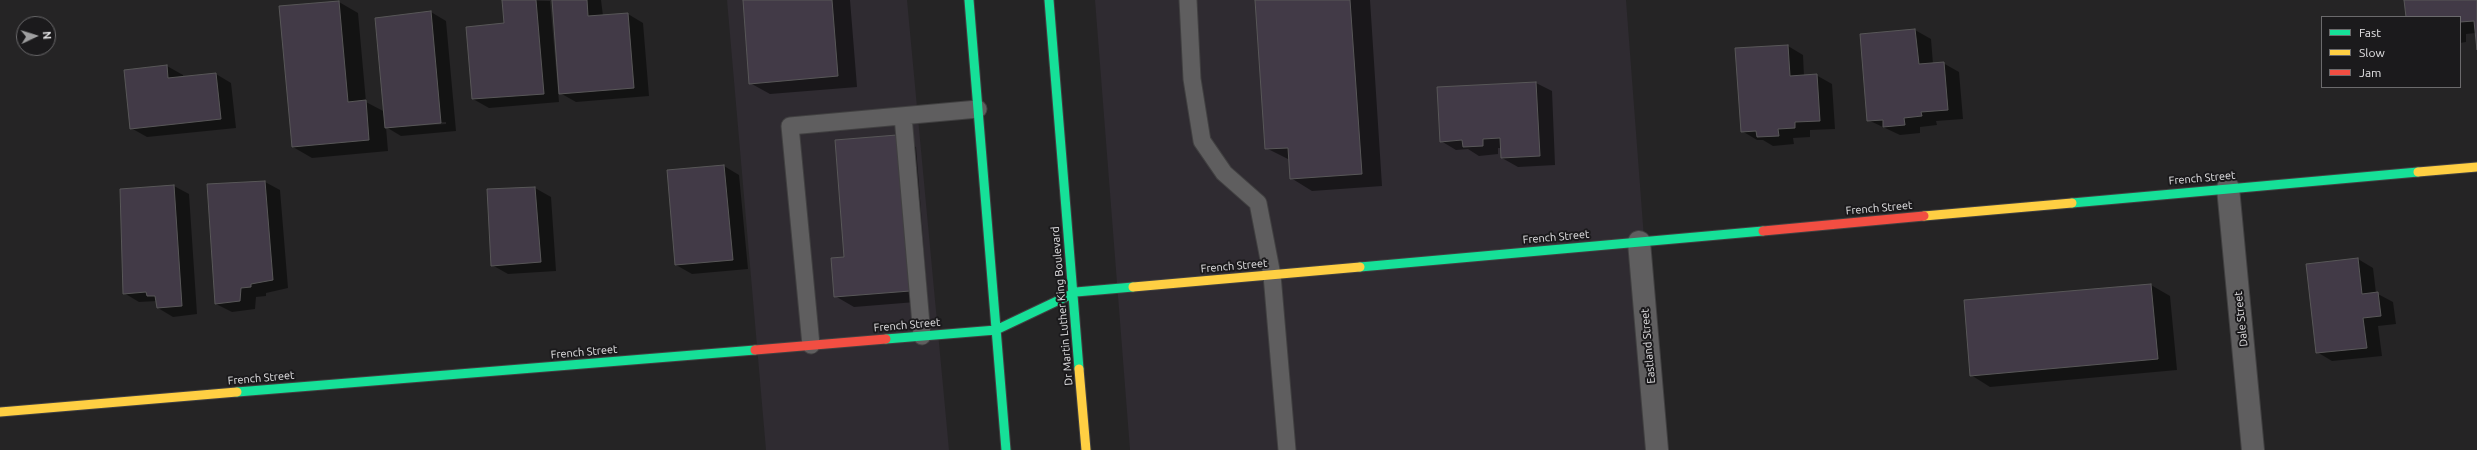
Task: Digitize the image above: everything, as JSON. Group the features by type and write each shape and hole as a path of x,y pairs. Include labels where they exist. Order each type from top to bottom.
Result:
{"street":[{"path":"969,0 1006,450"},
{"name":"Dr Martin Luther King Boulevard","path":"1049,0 1086,450"},
{"name":"French Street","path":"0,412 996,330 1073,294 2228,188 2477,167"},
{"name":"Dale Street","path":"2228,188 2253,450"},
{"name":"Eastland Street","path":"1639,242 1657,450"}],"lane":[{"path":"1188,0 1192,79 1202,141 1224,173 1258,203 1272,275 1287,450"},
{"path":"811,345 790,126 978,109"},
{"path":"903,116 922,336"}],"shaded area":[{"path":"727,0 907,0 949,450 766,450"},
{"path":"1095,0 1626,0 1660,450 1130,450"}],"building":[{"path":"502,0 536,0 544,94 472,99 466,27 504,23"},
{"path":"552,0 587,0 588,16 628,13 634,88 559,94"},
{"path":"743,0 832,0 838,76 749,84"},
{"path":"1255,0 1350,0 1362,174 1290,179 1288,148 1265,149"},
{"path":"2404,0 2477,0 2477,50 2474,21 2461,22 2461,16 2406,16"},
{"path":"339,1 348,102 366,100 369,140 292,147 279,6"},
{"path":"431,11 441,123 385,128 375,18"},
{"path":"1915,29 1919,64 1944,62 1948,110 1921,112 1922,116 1904,118 1905,125 1883,127 1883,120 1867,121 1860,34"},
{"path":"1788,45 1790,76 1817,74 1820,121 1795,122 1795,128 1778,129 1779,136 1757,137 1756,131 1741,132 1735,48"},
{"path":"167,65 168,78 216,73 221,119 130,129 124,70"},
{"path":"1536,82 1540,156 1501,158 1500,138 1483,139 1483,146 1463,147 1462,140 1440,142 1437,87"},
{"path":"897,135 910,291 834,297 831,258 844,257 835,140"},
{"path":"724,165 733,260 675,265 667,170"},
{"path":"265,181 273,280 251,284 251,287 241,288 240,301 215,304 207,184"},
{"path":"174,185 182,306 157,308 155,296 147,296 146,292 123,294 120,189"},
{"path":"535,187 541,262 491,266 487,189"},
{"path":"2358,258 2362,294 2378,292 2381,316 2363,318 2367,348 2316,353 2306,264"},
{"path":"2151,284 2158,359 1970,376 1964,300"}],"traffic: fast":[{"path":"969,0 1006,450"},
{"path":"1049,0 1079,369"},
{"path":"2072,203 2418,172"},
{"path":"1360,267 1763,231"},
{"path":"886,339 996,330 1076,292 1133,287"},
{"path":"237,392 755,350"}],"traffic: slow":[{"path":"2418,172 2477,167"},
{"path":"1924,216 2072,203"},
{"path":"1133,287 1360,267"},
{"path":"1079,369 1086,450"},
{"path":"0,412 237,392"}],"traffic: jam":[{"path":"1763,231 1924,216"},
{"path":"755,350 886,339"}]}
